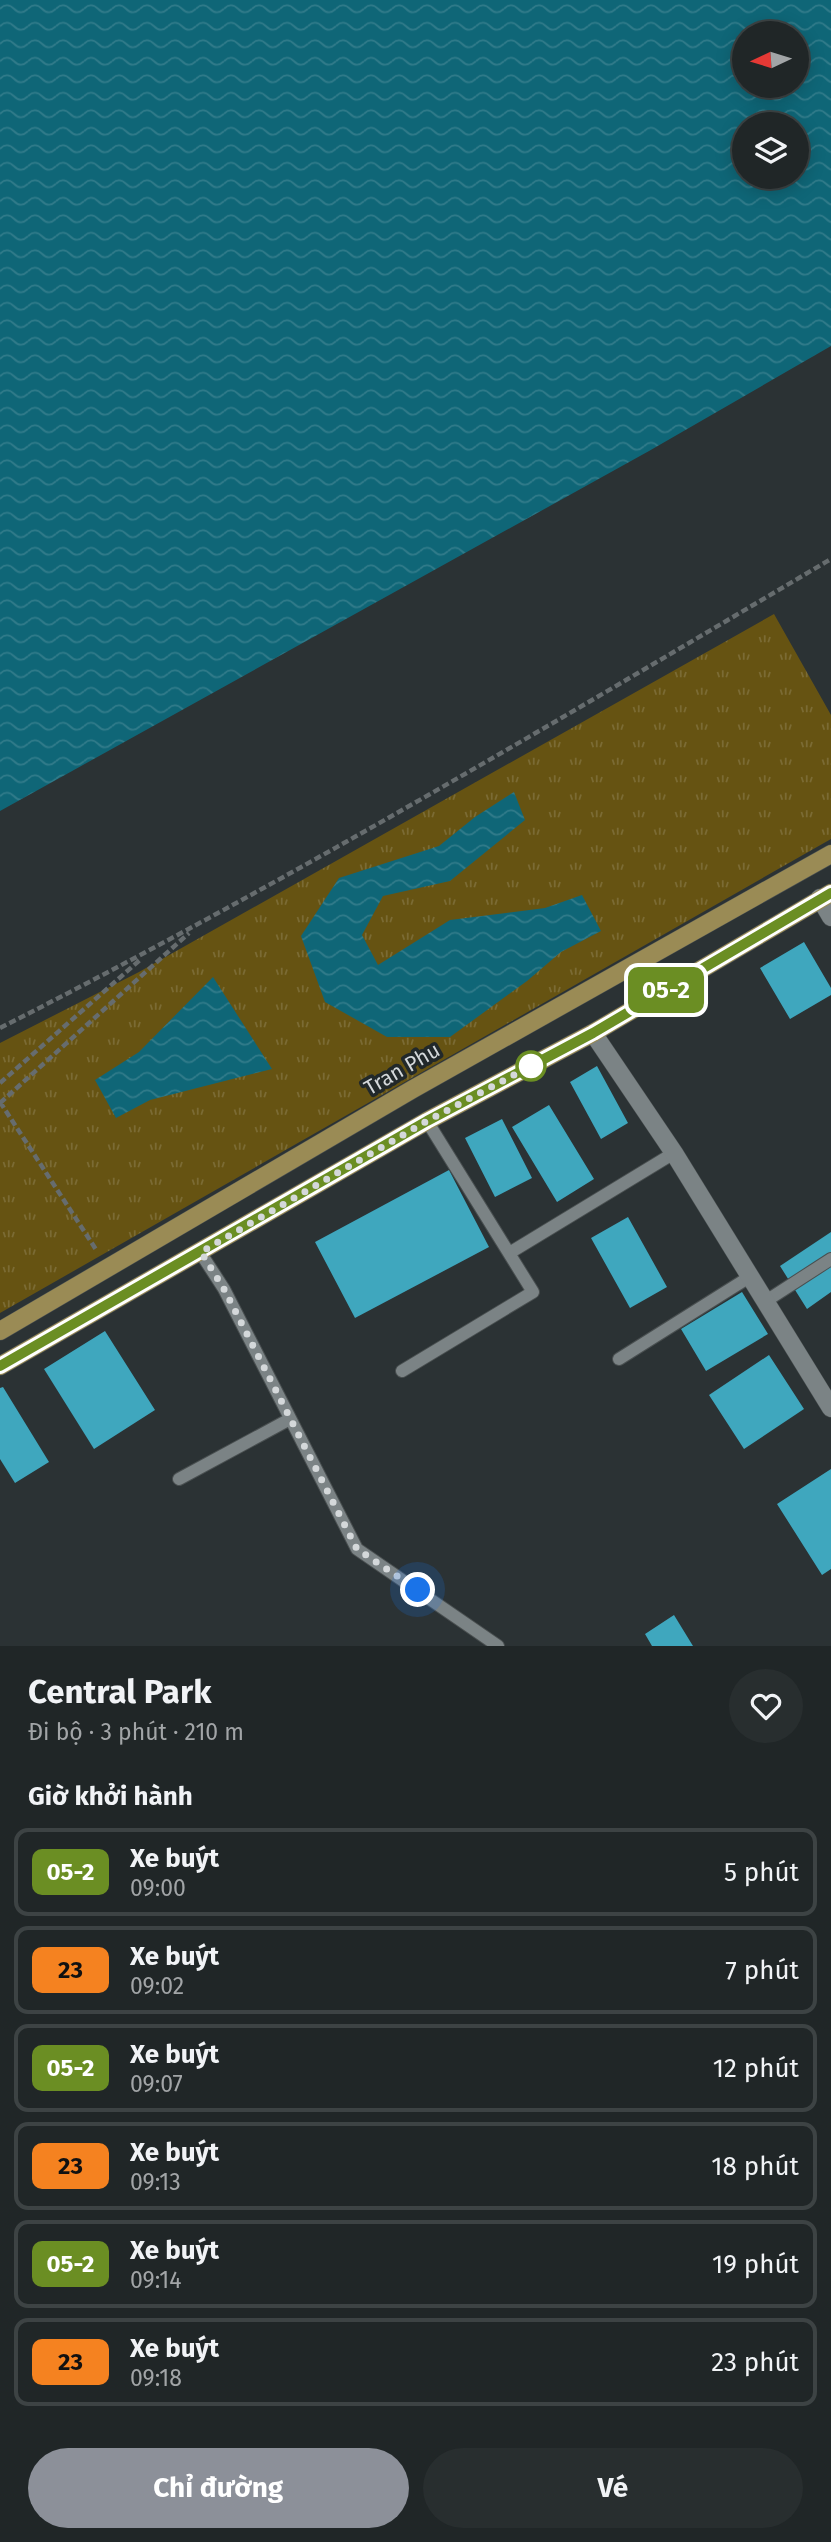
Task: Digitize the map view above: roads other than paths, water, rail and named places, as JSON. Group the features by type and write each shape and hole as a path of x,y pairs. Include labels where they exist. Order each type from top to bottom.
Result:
{"main road":[{"name":"Tran Phu","path":"0,1331 413,1089 831,854"},
{"path":"0,1366 427,1121 593,1033 826,896"}],"street":[{"path":"826,896 831,917"},
{"path":"593,1033 674,1153 831,1408"}],"lane":[{"path":"402,1371 533,1292 511,1252 427,1121"},
{"path":"511,1252 674,1153"},
{"path":"201,1252 224,1289 357,1549 498,1646"},
{"path":"766,1301 831,1259"},
{"path":"620,1359 751,1276"},
{"path":"179,1479 290,1419"}],"water":[{"path":"0,0 831,0 831,346 649,451 0,811"},
{"path":"514,792 525,820 450,881 383,896 362,935 378,965 450,920 545,908 582,895 601,931 561,952 527,981 450,1037 387,1037 325,1002 301,936 339,878 439,846 475,817"},
{"path":"213,977 272,1069 150,1100 116,1118 95,1080 139,1052"}]}
